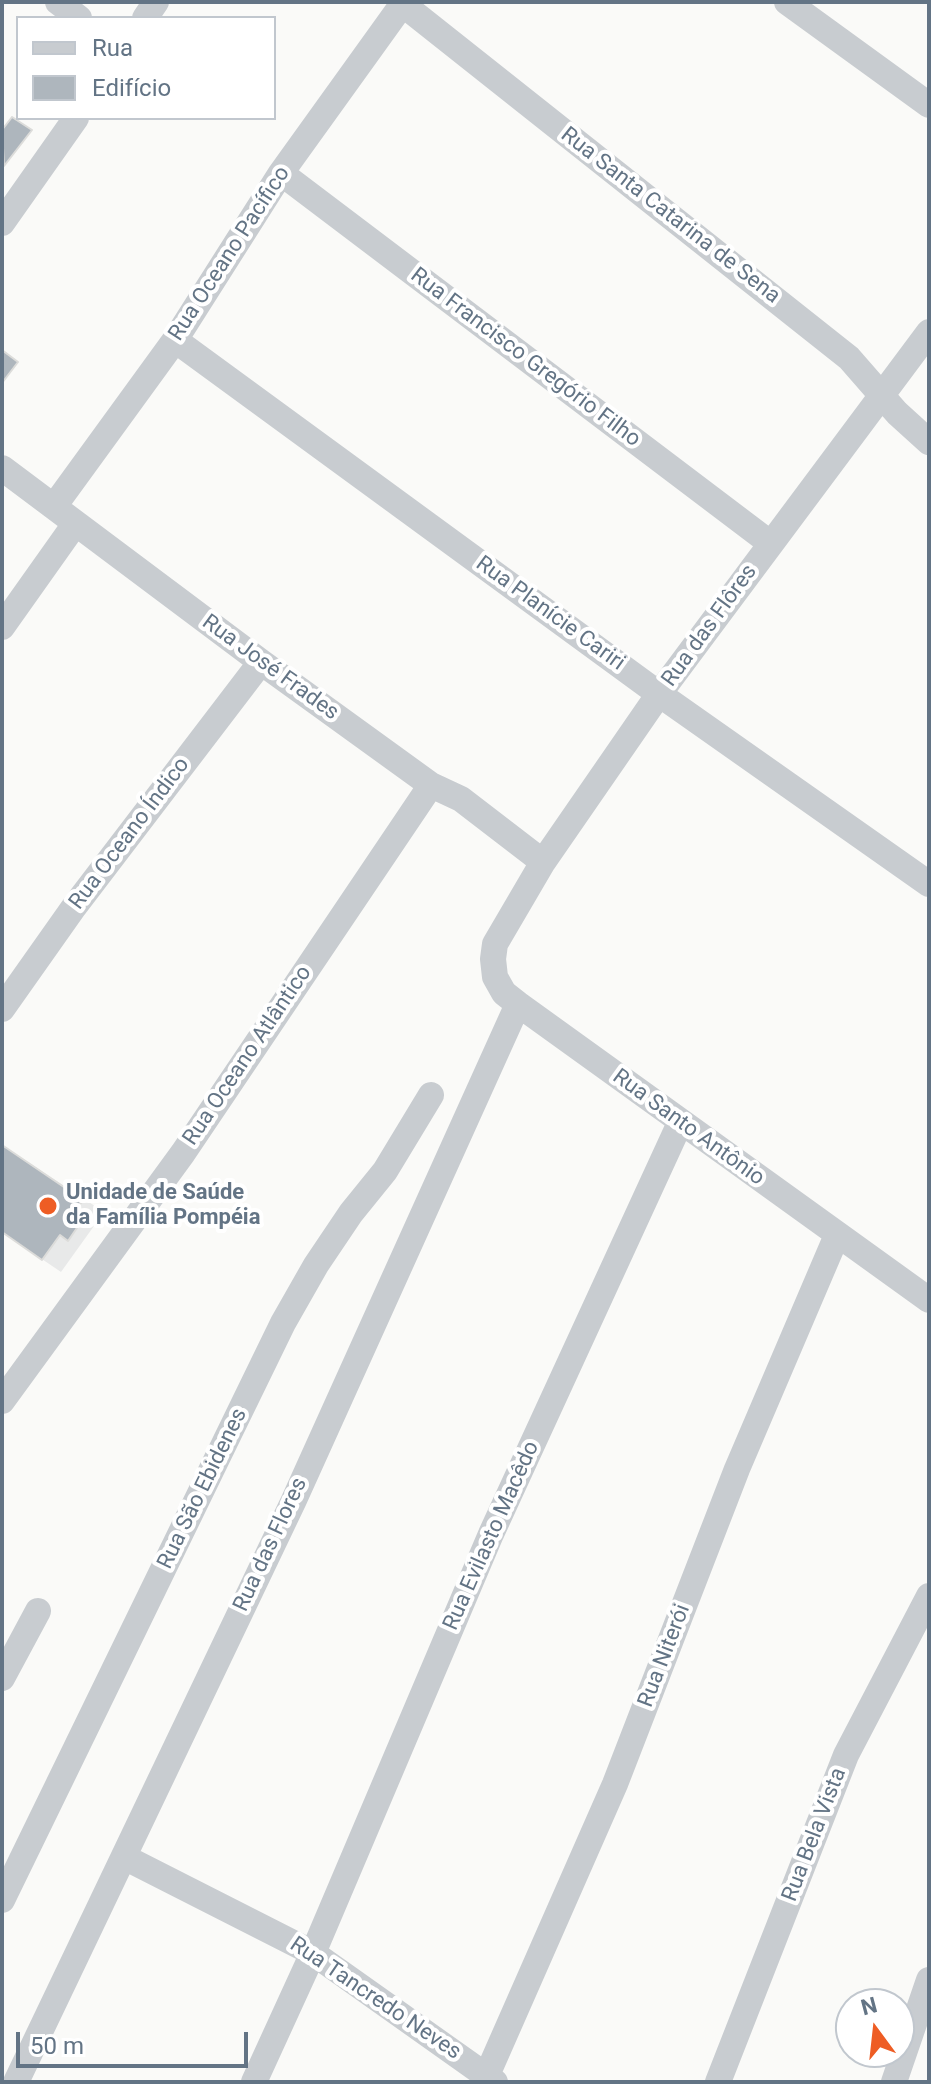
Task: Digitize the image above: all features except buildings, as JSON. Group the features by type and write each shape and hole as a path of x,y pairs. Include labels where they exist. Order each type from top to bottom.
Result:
{"street":[{"path":"58,2 76,16"},
{"path":"787,2 929,105"},
{"name":"Rua Oceano Pacífico","path":"55,505 175,340 281,173 402,3"},
{"name":"Rua Santa Catarina de Sena","path":"402,3 849,358 914,431 929,442"},
{"path":"5,214 75,120"},
{"name":"Rua Francisco Gregório Filho","path":"281,173 770,543"},
{"name":"Rua das Flôres","path":"504,929 543,862 659,694 929,332"},
{"name":"Rua Planície Cariri","path":"175,340 659,694 929,884"},
{"name":"Rua José Frades","path":"2,468 261,662 431,785 461,799 543,862"},
{"path":"2,627 75,524"},
{"name":"Rua Oceano Índico","path":"2,1009 83,895 261,662"},
{"name":"Rua Oceano Atlântico","path":"2,1401 183,1153 431,785"},
{"name":"Rua Santo Antônio","path":"504,929 495,944 493,959 495,977 504,993 929,1300"},
{"name":"Rua das Flores","path":"16,2082 294,1500 518,1004"},
{"name":"Rua São Ebidenes","path":"2,1900 283,1323 316,1265 351,1213 385,1171 431,1095"},
{"name":"Rua Evilasto Macêdo","path":"254,2082 313,1953 491,1534 680,1123"},
{"name":"Rua Niterói","path":"491,2079 615,1784 737,1469 837,1235"},
{"name":"Rua Bela Vista","path":"718,2082 846,1755 928,1601"},
{"path":"2,1678 38,1611"},
{"name":"Rua Tancredo Neves","path":"124,1857 313,1953 491,2079"},
{"path":"894,2082 929,1980"}],"shaded area":[{"name":"Unidade de Saúde da Família Pompéia","path":"2,1145 104,1212 61,1272 2,1232"}],"place":[{"name":"Unidade de Saúde da Família Pompéia","path":"48,1206"}]}
